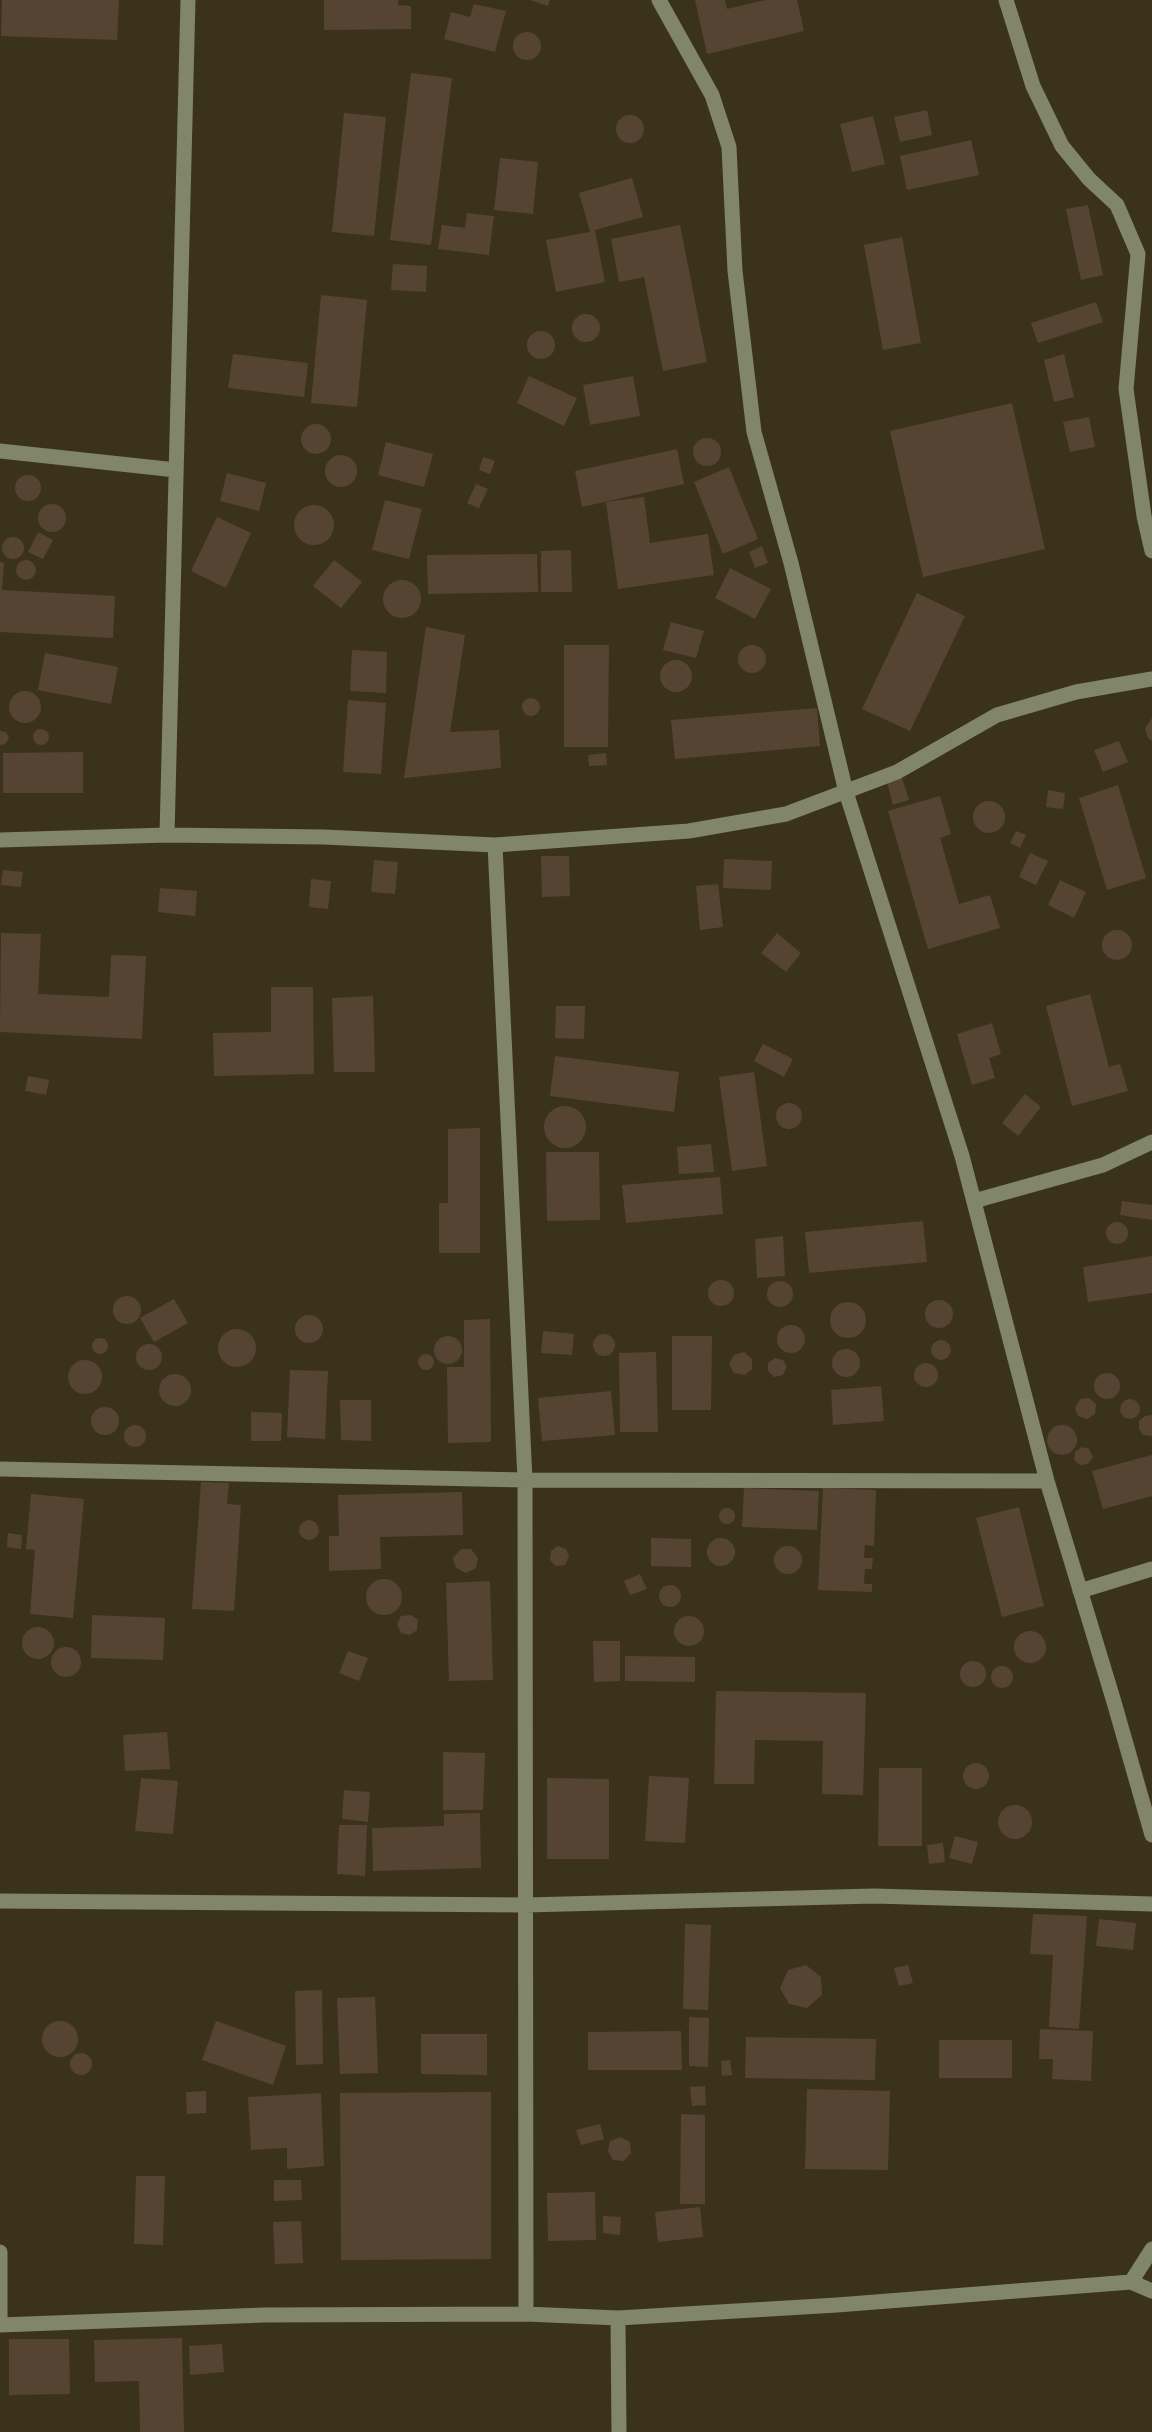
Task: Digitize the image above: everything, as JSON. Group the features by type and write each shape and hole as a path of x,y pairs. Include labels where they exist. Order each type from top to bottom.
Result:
{"street":[{"path":"167,835 188,0"},
{"path":"659,0 712,95 729,147 735,271 754,432 790,563 846,792 962,1156 1047,1481 1152,1835"},
{"path":"1006,0 1033,86 1062,146 1089,179 1116,205 1138,254 1126,389 1144,516 1152,551"},
{"path":"0,451 176,470"},
{"path":"0,840 167,835 324,837 495,845 689,831 786,814 897,772 997,716 1076,692 1152,679"},
{"path":"495,845 525,1480 526,2314"},
{"path":"974,1201 1103,1165 1152,1142"},
{"path":"0,1470 525,1480 1047,1481"},
{"path":"1080,1591 1152,1569"},
{"path":"0,1901 526,1905 874,1896 1152,1904"},
{"path":"1131,2282 1152,2249"},
{"path":"0,2252 0,2325 264,2315 526,2314 618,2318 837,2305 1131,2282 1152,2291"},
{"path":"618,2318 619,2432"}],"building":[{"path":"2,0 119,0 117,40 1,36"},
{"path":"324,0 398,0 398,5 411,6 411,29 324,30"},
{"path":"530,0 550,0 548,6"},
{"path":"695,0 725,0 727,9 766,0 797,0 804,31 707,54"},
{"path":"474,4 506,11 495,52 444,39 451,12 470,17"},
{"path":"527,32 537,36 541,46 537,56 527,60 517,56 513,46 517,36"},
{"path":"411,73 452,78 431,245 390,240"},
{"path":"927,110 932,135 900,142 894,117"},
{"path":"344,113 386,117 374,236 332,232"},
{"path":"630,115 640,119 644,129 640,139 630,143 620,139 616,129 620,119"},
{"path":"873,116 885,164 852,172 840,124"},
{"path":"971,140 979,175 907,190 900,156"},
{"path":"500,158 538,162 533,214 494,210"},
{"path":"632,178 643,217 595,230 605,282 556,292 546,240 590,232 579,193"},
{"path":"1088,205 1103,275 1081,280 1066,209"},
{"path":"467,213 494,216 489,255 438,249 442,225 465,228"},
{"path":"680,225 707,362 663,371 644,277 619,282 611,239"},
{"path":"902,237 921,343 883,350 864,245"},
{"path":"393,264 427,266 426,292 391,290"},
{"path":"321,295 367,300 357,407 311,403"},
{"path":"1096,302 1103,322 1038,343 1031,323"},
{"path":"586,314 596,318 600,328 596,338 586,342 576,338 572,328 576,318"},
{"path":"541,331 551,335 555,345 551,355 541,359 531,355 527,345 531,335"},
{"path":"233,354 308,363 304,397 228,388"},
{"path":"1064,354 1074,397 1054,402 1044,360"},
{"path":"529,376 577,398 564,426 517,403"},
{"path":"633,376 640,416 590,425 583,385"},
{"path":"1012,403 1045,549 923,577 890,431"},
{"path":"1089,417 1095,447 1070,452 1063,422"},
{"path":"316,424 327,428 331,439 327,450 316,454 305,450 301,439 305,428"},
{"path":"707,438 717,442 721,452 717,462 707,466 697,462 693,452 697,442"},
{"path":"386,442 433,454 424,487 378,475"},
{"path":"677,449 684,484 582,507 575,471"},
{"path":"341,455 352,460 357,471 352,482 341,487 330,482 325,471 330,460"},
{"path":"483,457 495,461 490,474 479,470"},
{"path":"729,467 758,539 723,554 694,482"},
{"path":"227,473 266,483 259,511 220,501"},
{"path":"28,475 37,479 41,488 37,497 28,501 19,497 15,488 19,479"},
{"path":"476,484 488,489 479,508 467,503"},
{"path":"644,497 650,543 708,534 714,575 618,589 606,502"},
{"path":"385,500 422,509 409,559 372,550"},
{"path":"52,504 62,508 66,518 62,528 52,532 42,528 38,518 42,508"},
{"path":"314,505 322,506 328,511 333,517 333,533 328,539 322,544 314,545 306,544 300,539 295,533 294,525 295,517 300,511 306,506"},
{"path":"217,517 251,533 226,588 191,571"},
{"path":"38,532 53,540 43,559 28,552"},
{"path":"13,537 23,544 24,548 17,558 13,559 3,552 2,548 9,538"},
{"path":"762,546 768,563 755,568 749,552"},
{"path":"571,550 572,592 541,592 541,551"},
{"path":"537,554 538,592 428,594 427,555"},
{"path":"22,560 30,560 36,566 36,574 30,580 22,580 16,574 16,566"},
{"path":"334,560 362,582 341,608 313,586"},
{"path":"0,562 4,563 2,590 115,596 113,638 0,632"},
{"path":"730,568 771,589 755,619 715,598"},
{"path":"402,580 415,586 421,599 415,612 402,618 389,612 383,599 389,586"},
{"path":"917,593 965,616 910,731 862,709"},
{"path":"671,622 704,631 696,658 663,650"},
{"path":"426,627 465,635 450,732 499,730 501,768 404,778"},
{"path":"564,645 609,645 608,747 564,747"},
{"path":"752,645 762,649 766,659 762,669 752,673 742,669 738,659 742,649"},
{"path":"352,650 387,652 386,693 350,691"},
{"path":"45,653 118,667 111,704 38,690"},
{"path":"676,660 687,665 692,676 687,687 676,692 665,687 660,676 665,665"},
{"path":"25,691 36,696 41,707 36,718 25,723 14,718 9,707 14,696"},
{"path":"531,698 537,701 540,707 537,713 531,716 525,713 522,707 525,701"},
{"path":"348,700 386,703 381,774 343,772"},
{"path":"817,708 820,746 675,759 671,720"},
{"path":"1152,718 1152,741 1148,738 1145,728"},
{"path":"41,729 49,737 41,745 33,737"},
{"path":"0,731 6,732 9,738 5,744 0,745"},
{"path":"1119,741 1128,762 1103,772 1094,750"},
{"path":"83,752 83,793 3,793 3,753"},
{"path":"606,753 607,765 589,766 588,755"},
{"path":"902,778 909,800 893,805 887,782"},
{"path":"1118,785 1146,878 1107,890 1079,798"},
{"path":"1048,790 1065,793 1063,809 1046,807"},
{"path":"940,796 951,834 940,838 959,904 990,895 1000,928 928,949 888,811"},
{"path":"989,801 1000,806 1005,817 1000,828 989,833 978,828 973,817 978,806"},
{"path":"1016,831 1026,835 1020,848 1010,843"},
{"path":"1030,853 1048,861 1036,885 1019,877"},
{"path":"541,856 569,856 570,896 542,897"},
{"path":"724,859 772,861 771,890 723,888"},
{"path":"374,860 398,862 395,894 371,892"},
{"path":"3,870 23,872 21,887 1,885"},
{"path":"311,879 331,881 328,909 309,907"},
{"path":"1060,880 1086,892 1074,918 1048,905"},
{"path":"718,884 723,927 700,930 696,886"},
{"path":"160,888 197,891 195,916 158,912"},
{"path":"1117,930 1128,934 1132,945 1128,956 1117,960 1106,956 1102,945 1106,934"},
{"path":"1,933 41,934 38,994 109,997 111,955 146,956 142,1039 0,1032"},
{"path":"777,933 801,953 786,972 761,953"},
{"path":"271,987 313,987 314,1074 214,1076 213,1033 271,1032"},
{"path":"1090,994 1109,1067 1120,1064 1128,1091 1072,1106 1046,1006"},
{"path":"373,996 375,1072 334,1072 332,998"},
{"path":"556,1006 585,1006 584,1039 555,1038"},
{"path":"992,1023 1001,1054 989,1058 995,1078 972,1085 957,1034"},
{"path":"763,1044 793,1059 784,1077 754,1061"},
{"path":"555,1056 679,1072 674,1112 550,1096"},
{"path":"754,1072 767,1166 732,1171 719,1077"},
{"path":"28,1076 49,1080 46,1095 25,1091"},
{"path":"1025,1094 1041,1107 1018,1136 1002,1123"},
{"path":"789,1103 798,1107 802,1116 798,1125 789,1129 780,1125 776,1116 780,1107"},
{"path":"565,1106 573,1107 580,1112 585,1119 585,1135 580,1142 573,1147 565,1148 557,1147 550,1142 545,1135 544,1127 545,1119 550,1112 557,1107"},
{"path":"480,1128 480,1253 439,1253 439,1203 448,1203 448,1129"},
{"path":"711,1144 714,1172 679,1174 677,1147"},
{"path":"546,1152 599,1152 600,1220 547,1221"},
{"path":"720,1177 723,1214 626,1223 622,1185"},
{"path":"1122,1201 1152,1205 1152,1220 1120,1215"},
{"path":"923,1221 927,1262 809,1273 805,1232"},
{"path":"1117,1222 1125,1225 1128,1233 1125,1241 1117,1244 1109,1241 1106,1233 1109,1225"},
{"path":"783,1236 785,1276 757,1278 755,1239"},
{"path":"1152,1256 1152,1293 1088,1302 1083,1267"},
{"path":"721,1280 730,1284 734,1293 730,1302 721,1306 712,1302 708,1293 712,1284"},
{"path":"780,1281 789,1285 793,1294 789,1303 780,1307 771,1303 767,1294 771,1285"},
{"path":"127,1296 137,1300 141,1310 137,1320 127,1324 117,1320 113,1310 117,1300"},
{"path":"174,1299 188,1323 154,1342 140,1318"},
{"path":"939,1300 949,1304 953,1314 949,1324 939,1328 929,1324 925,1314 929,1304"},
{"path":"848,1302 861,1307 866,1320 861,1333 848,1338 835,1333 830,1320 835,1307"},
{"path":"309,1315 319,1319 323,1329 319,1339 309,1343 299,1339 295,1329 299,1319"},
{"path":"490,1319 491,1442 448,1443 447,1367 464,1367 464,1320"},
{"path":"791,1325 801,1329 805,1339 801,1349 791,1353 781,1349 777,1339 781,1329"},
{"path":"237,1329 250,1335 256,1348 250,1361 237,1367 224,1361 218,1348 224,1335"},
{"path":"543,1331 574,1334 572,1355 541,1353"},
{"path":"604,1334 612,1337 615,1345 612,1353 604,1356 596,1353 593,1345 596,1337"},
{"path":"448,1336 458,1340 462,1350 458,1360 448,1364 438,1360 434,1350 438,1340"},
{"path":"672,1336 712,1336 711,1410 672,1410"},
{"path":"97,1338 103,1338 108,1346 106,1352 97,1354 92,1349 92,1343"},
{"path":"941,1340 948,1343 951,1350 948,1357 941,1360 934,1357 931,1350 934,1343"},
{"path":"149,1344 158,1348 162,1357 158,1366 149,1370 140,1366 136,1357 140,1348"},
{"path":"846,1349 856,1353 860,1363 856,1373 846,1377 836,1373 832,1363 836,1353"},
{"path":"656,1352 658,1432 620,1432 619,1353"},
{"path":"744,1352 752,1359 752,1369 745,1375 734,1373 729,1364 734,1355"},
{"path":"426,1354 434,1362 426,1370 418,1362"},
{"path":"775,1358 783,1360 787,1367 783,1375 774,1377 768,1371 768,1363"},
{"path":"85,1360 97,1365 102,1377 97,1389 85,1394 73,1389 68,1377 73,1365"},
{"path":"926,1363 934,1367 938,1375 934,1383 926,1387 918,1383 914,1375 918,1367"},
{"path":"290,1370 328,1371 325,1439 287,1437"},
{"path":"1107,1373 1116,1377 1120,1386 1116,1395 1107,1399 1098,1395 1094,1386 1098,1377"},
{"path":"175,1374 187,1378 191,1390 187,1402 175,1406 163,1402 159,1390 163,1378"},
{"path":"881,1386 884,1421 833,1425 831,1390"},
{"path":"611,1391 615,1435 542,1441 538,1398"},
{"path":"1089,1398 1096,1404 1095,1414 1087,1419 1078,1416 1075,1408 1080,1399"},
{"path":"1130,1399 1137,1402 1140,1409 1137,1416 1130,1419 1123,1416 1120,1409 1123,1402"},
{"path":"340,1400 371,1400 371,1441 341,1440"},
{"path":"105,1407 115,1411 119,1421 115,1431 105,1435 95,1431 91,1421 95,1411"},
{"path":"251,1412 282,1413 281,1441 251,1441"},
{"path":"1152,1415 1152,1436 1143,1435 1139,1429 1139,1421 1145,1416"},
{"path":"131,1425 139,1425 146,1432 146,1440 139,1447 131,1447 124,1440 124,1432"},
{"path":"1062,1425 1073,1429 1077,1440 1073,1451 1062,1455 1051,1451 1047,1440 1051,1429"},
{"path":"1082,1447 1089,1449 1093,1457 1088,1464 1080,1465 1074,1460 1075,1452"},
{"path":"1152,1455 1152,1496 1103,1509 1092,1471"},
{"path":"201,1482 229,1483 227,1504 241,1505 234,1611 192,1609"},
{"path":"744,1488 819,1491 817,1530 742,1527"},
{"path":"823,1488 876,1490 874,1546 865,1545 864,1558 873,1558 872,1569 865,1569 864,1584 872,1584 872,1592 818,1590"},
{"path":"462,1492 463,1535 380,1537 381,1569 329,1571 329,1536 339,1536 338,1495"},
{"path":"31,1494 84,1499 73,1618 30,1614 35,1550 26,1549"},
{"path":"1019,1507 1044,1606 1002,1617 976,1518"},
{"path":"724,1508 730,1508 735,1516 733,1522 724,1524 719,1519 719,1513"},
{"path":"309,1520 316,1523 319,1530 316,1537 309,1540 302,1537 299,1530 302,1523"},
{"path":"8,1533 22,1535 21,1549 7,1547"},
{"path":"651,1538 691,1539 691,1567 651,1566"},
{"path":"721,1538 731,1542 735,1552 731,1562 721,1566 711,1562 707,1552 711,1542"},
{"path":"558,1546 566,1549 569,1557 565,1565 556,1566 550,1560 551,1551"},
{"path":"788,1546 798,1550 802,1560 798,1570 788,1574 778,1570 774,1560 778,1550"},
{"path":"461,1549 471,1549 478,1558 476,1568 466,1573 456,1568 453,1558"},
{"path":"640,1574 647,1589 630,1595 624,1581"},
{"path":"384,1579 397,1584 402,1597 397,1610 384,1615 371,1610 366,1597 371,1584"},
{"path":"490,1581 493,1680 449,1681 446,1583"},
{"path":"670,1585 678,1588 681,1596 678,1604 670,1607 662,1604 659,1596 662,1588"},
{"path":"92,1615 165,1618 163,1660 91,1658"},
{"path":"411,1615 418,1620 417,1630 410,1635 401,1633 397,1624 401,1616"},
{"path":"689,1616 700,1620 704,1631 700,1642 689,1646 678,1642 674,1631 678,1620"},
{"path":"38,1627 49,1632 54,1643 49,1654 38,1659 27,1654 22,1643 27,1632"},
{"path":"1030,1631 1041,1636 1046,1647 1041,1658 1030,1663 1019,1658 1014,1647 1019,1636"},
{"path":"593,1641 620,1641 620,1681 594,1682"},
{"path":"66,1647 72,1648 80,1656 80,1668 72,1676 66,1677 60,1676 52,1668 51,1662 52,1656 60,1648"},
{"path":"348,1651 368,1658 359,1681 339,1673"},
{"path":"625,1656 695,1657 695,1682 625,1681"},
{"path":"973,1661 982,1665 986,1674 982,1683 973,1687 964,1683 960,1674 964,1665"},
{"path":"1002,1666 1010,1669 1013,1677 1010,1685 1002,1688 994,1685 991,1677 994,1669"},
{"path":"716,1691 866,1693 863,1795 822,1794 823,1741 755,1740 754,1784 714,1784"},
{"path":"167,1732 170,1769 125,1771 123,1735"},
{"path":"443,1752 485,1753 483,1810 443,1810"},
{"path":"976,1763 985,1767 989,1776 985,1785 976,1789 967,1785 963,1776 967,1767"},
{"path":"879,1768 922,1768 922,1846 878,1846"},
{"path":"649,1776 689,1778 685,1843 645,1841"},
{"path":"141,1778 178,1781 173,1834 135,1831"},
{"path":"547,1778 609,1779 609,1859 547,1859"},
{"path":"344,1790 370,1792 368,1822 342,1819"},
{"path":"1015,1805 1027,1810 1032,1822 1027,1834 1015,1839 1003,1834 998,1822 1003,1810"},
{"path":"480,1813 481,1868 373,1871 372,1828 444,1826 444,1814"},
{"path":"339,1825 367,1825 365,1876 337,1874"},
{"path":"955,1836 978,1842 972,1864 949,1858"},
{"path":"943,1843 945,1862 929,1864 927,1845"},
{"path":"1033,1914 1087,1916 1079,2029 1049,2027 1053,1955 1030,1954"},
{"path":"1099,1919 1136,1923 1133,1950 1096,1946"},
{"path":"685,1924 711,1925 708,2010 683,2009"},
{"path":"806,1965 821,1977 822,1995 807,2008 789,2004 780,1988 788,1970"},
{"path":"908,1965 913,1983 899,1986 894,1968"},
{"path":"322,1990 323,2064 296,2065 295,1991"},
{"path":"375,1997 378,2073 340,2074 337,1998"},
{"path":"689,2017 709,2018 708,2067 689,2066"},
{"path":"60,2021 73,2026 78,2039 73,2052 60,2057 47,2052 42,2039 47,2026"},
{"path":"216,2021 286,2046 273,2085 202,2060"},
{"path":"1040,2029 1093,2031 1091,2081 1052,2079 1053,2059 1039,2059"},
{"path":"681,2031 682,2070 588,2070 588,2032"},
{"path":"421,2034 487,2034 487,2075 421,2074"},
{"path":"746,2037 876,2039 875,2080 745,2078"},
{"path":"939,2040 1012,2040 1012,2078 939,2078"},
{"path":"77,2053 85,2053 92,2060 92,2068 85,2075 77,2075 70,2068 70,2060"},
{"path":"730,2060 732,2075 722,2076 721,2061"},
{"path":"705,2086 706,2105 692,2106 690,2087"},
{"path":"807,2089 890,2091 888,2170 805,2169"},
{"path":"206,2091 206,2113 187,2114 186,2092"},
{"path":"491,2092 491,2259 341,2260 340,2093"},
{"path":"321,2093 324,2166 287,2169 287,2148 251,2150 248,2097"},
{"path":"681,2114 705,2115 705,2204 680,2204"},
{"path":"600,2124 604,2139 581,2145 576,2130"},
{"path":"621,2137 630,2142 631,2153 624,2161 613,2160 608,2151 610,2141"},
{"path":"136,2176 165,2176 163,2245 134,2244"},
{"path":"274,2180 301,2180 302,2200 274,2201"},
{"path":"595,2192 596,2240 548,2241 547,2193"},
{"path":"700,2207 703,2237 658,2242 655,2212"},
{"path":"603,2216 621,2217 620,2235 603,2233"},
{"path":"301,2221 303,2263 275,2264 273,2222"},
{"path":"182,2338 184,2432 140,2432 139,2381 95,2382 94,2340"},
{"path":"9,2339 69,2339 70,2394 9,2395"},
{"path":"222,2344 224,2372 190,2375 189,2346"}]}
